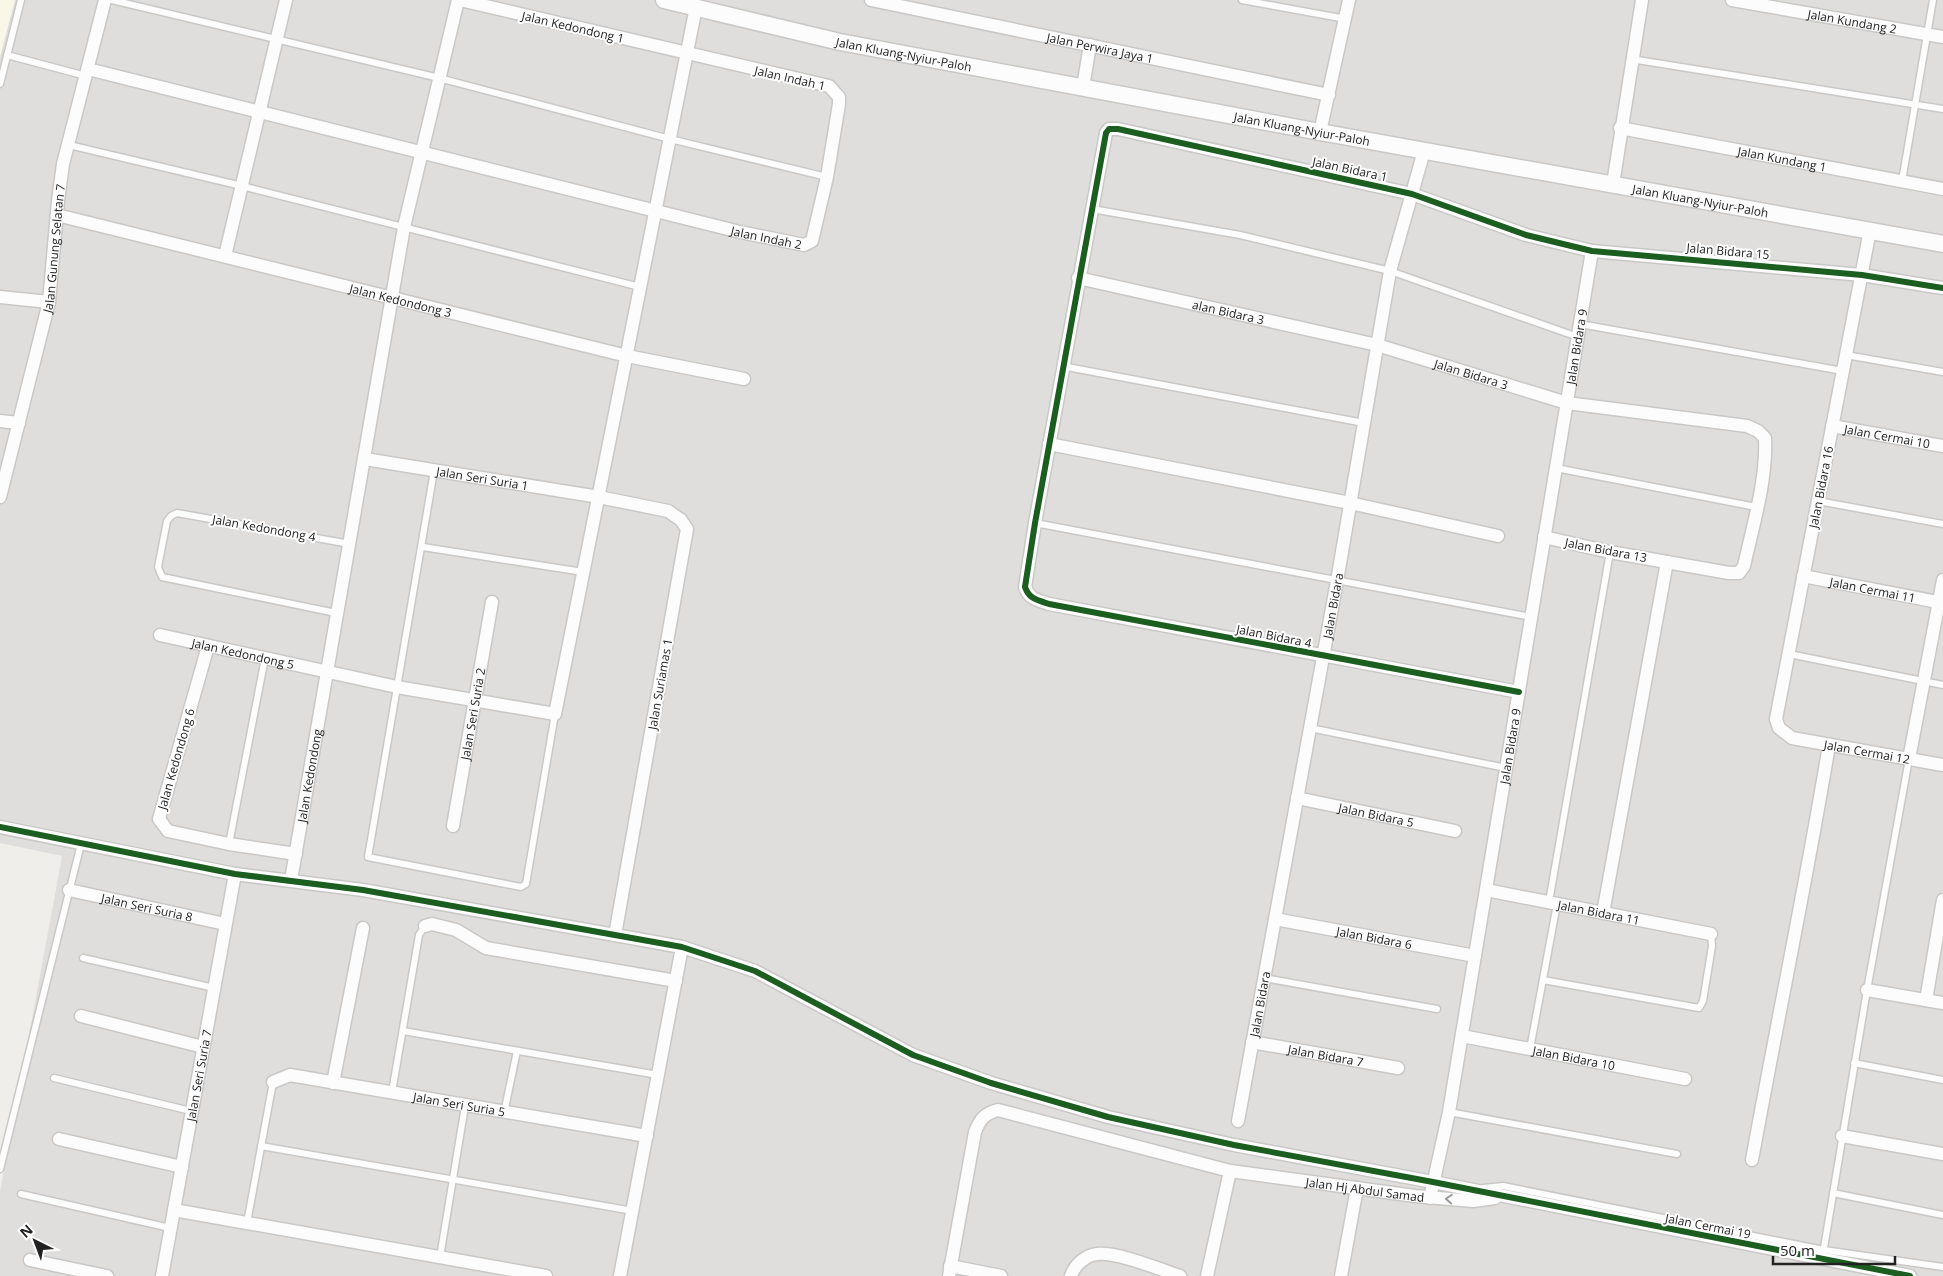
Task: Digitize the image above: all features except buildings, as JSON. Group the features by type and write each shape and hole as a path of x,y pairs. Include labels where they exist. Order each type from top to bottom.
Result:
{"street":[{"name":"Jalan Gunung Selatan 7","path":"0,497 49,302 60,184 105,0"},
{"path":"225,256 286,0"},
{"name":"Jalan Kedondong 1","path":"459,0 686,54"},
{"name":"Jalan Kedondong","path":"291,880 336,613 366,459 394,299 404,227 420,152 459,0"},
{"name":"Jalan Kluang-Nyiur-Paloh","path":"664,0 840,42 1320,132 1943,244"},
{"name":"Jalan Perwira Jaya 1","path":"872,0 1329,95"},
{"path":"1320,132 1349,0"},
{"path":"1613,184 1620,128 1642,0"},
{"name":"Jalan Kundang 2","path":"1732,0 1943,37"},
{"path":"556,714 696,7"},
{"path":"1083,87 1090,45"},
{"name":"Jalan Indah 1","path":"686,54 829,86 836,90 839,104 827,177"},
{"path":"87,72 260,111 655,212"},
{"name":"Jalan Kundang 1","path":"1620,128 1943,189"},
{"name":"Jalan Bidara 1","path":"1091,209 1104,138 1109,129 1118,129 1412,194 1526,235 1592,251"},
{"name":"Jalan Bidara","path":"1238,1121 1337,581 1390,271 1424,150"},
{"name":"Jalan Indah 2","path":"655,212 740,232 808,245 814,234 827,177"},
{"path":"1035,523 1091,209"},
{"name":"Jalan Kedondong 3","path":"57,215 627,356 744,379"},
{"name":"Jalan Bidara 16","path":"1792,738 1779,728 1776,719 1870,230"},
{"name":"Jalan Bidara 15","path":"1592,251 1862,275 1943,288"},
{"name":"Jalan Bidara 9","path":"1430,1198 1449,1112 1592,251"},
{"name":"alan Bidara 3","path":"1078,278 1377,345"},
{"path":"0,297 49,302"},
{"name":"Jalan Bidara 3","path":"1377,345 1567,403 1747,426 1758,431 1765,438 1766,455 1756,507"},
{"path":"0,421 19,423"},
{"name":"Jalan Cermai 10","path":"1832,426 1943,446"},
{"path":"1049,444 1350,503 1498,536"},
{"name":"Jalan Seri Suria 1","path":"366,459 599,497"},
{"name":"Jalan Suriamas 1","path":"599,497 668,511 681,520 687,529 615,935"},
{"name":"Jalan Bidara 13","path":"1544,537 1610,552 1739,573 1744,566 1756,507"},
{"name":"Jalan Bidara 4","path":"1035,523 1025,587 1027,594 1034,600 1519,692"},
{"path":"1603,912 1667,562"},
{"name":"Jalan Cermai 11","path":"1804,576 1941,602"},
{"path":"1909,759 1923,682 1941,602 1943,580"},
{"name":"Jalan Seri Suria 2","path":"453,826 492,602"},
{"name":"Jalan Kedondong 5","path":"160,635 397,686 556,714"},
{"name":"Jalan Kedondong 6","path":"208,646 159,819 168,831 229,844 296,854"},
{"name":"Jalan Cermai 12","path":"1792,738 1943,765"},
{"path":"1752,1160 1784,980 1808,869 1829,745"},
{"name":"Jalan Bidara 5","path":"1297,798 1455,831"},
{"name":"Jalan Cermai 19","path":"0,827 234,874 363,890 682,947 755,970 913,1055 991,1083 1108,1117 1224,1143 1470,1190 1503,1191 1823,1255 1910,1276"},
{"name":"Jalan Seri Suria 7","path":"162,1276 234,874"},
{"name":"Jalan Seri Suria 8","path":"69,890 225,924"},
{"name":"Jalan Bidara 11","path":"1486,890 1711,934"},
{"path":"1926,1000 1943,900"},
{"name":"Jalan Bidara 6","path":"1275,919 1475,956"},
{"path":"425,926 432,924 456,930 486,948 676,981"},
{"path":"333,1083 363,928"},
{"path":"620,1276 682,947"},
{"path":"1867,990 1943,1003"},
{"path":"81,1016 203,1046"},
{"name":"Jalan Bidara 10","path":"1462,1036 1686,1079"},
{"name":"Jalan Bidara 7","path":"1252,1042 1398,1068"},
{"name":"Jalan Seri Suria 5","path":"273,1082 290,1075 647,1136"},
{"name":"Jalan Hj Abdul Samad","path":"950,1271 975,1132 980,1119 987,1113 998,1110 1230,1171 1430,1198 1482,1200 1503,1191"},
{"path":"1842,1136 1943,1154"},
{"path":"59,1139 182,1166"},
{"path":"1207,1276 1230,1171"},
{"path":"1341,1276 1357,1188"},
{"path":"174,1210 546,1276"},
{"path":"1071,1276 1086,1257 1097,1254 1124,1258 1180,1276"},
{"path":"30,1260 107,1276"},
{"path":"950,1271 1001,1276"}],"lane":[{"path":"0,84 21,0"},
{"path":"112,0 439,78 670,139 827,177"},
{"path":"1242,0 1346,19"},
{"path":"1902,181 1933,0"},
{"path":"7,55 87,72"},
{"path":"1632,59 1770,83 1943,109"},
{"path":"69,145 242,186 640,287"},
{"path":"1091,209 1240,235 1390,271 1578,337"},
{"path":"1580,324 1843,370"},
{"path":"1846,355 1943,372"},
{"path":"1062,366 1364,423"},
{"path":"1556,468 1756,507"},
{"path":"434,471 423,547 368,857 520,887 528,880 556,714"},
{"path":"1818,501 1943,524"},
{"name":"Jalan Kedondong 4","path":"336,613 162,577 158,567 166,521 178,513 350,544"},
{"path":"1035,523 1531,617"},
{"path":"423,547 583,572"},
{"path":"1530,1049 1543,980 1553,903 1610,552"},
{"path":"1789,654 1943,685"},
{"path":"229,844 265,658"},
{"path":"1310,728 1506,768"},
{"path":"1909,759 1854,1063 1823,1255 1943,1267"},
{"path":"0,1169 81,844"},
{"path":"392,1092 419,934 425,926"},
{"path":"1543,980 1699,1008 1703,1001 1712,946 1711,934"},
{"path":"82,958 214,988"},
{"path":"1264,978 1437,1009"},
{"path":"403,1031 658,1074"},
{"path":"504,1112 517,1051"},
{"path":"1854,1063 1943,1080"},
{"path":"54,1078 192,1112"},
{"path":"247,1224 273,1082"},
{"path":"440,1257 465,1106"},
{"path":"1449,1112 1677,1154"},
{"path":"261,1146 633,1212"},
{"path":"1833,1193 1943,1215"},
{"path":"21,1194 170,1228"}],"shaded area":[{"path":"0,0 1943,0 1943,1276 0,1276 0,1192 62,856 0,843"},
{"path":"0,0 15,0 0,57"}],"cycle path":[{"path":"1519,692 1049,604 1029,594 1025,587 1035,523 1106,133 1109,129 1118,129 1412,194 1526,235 1592,251 1862,275 1943,288"},
{"path":"0,827 235,874 363,890 682,947 755,971 913,1055 991,1083 1108,1117 1234,1145 1433,1182 1910,1276"}]}
